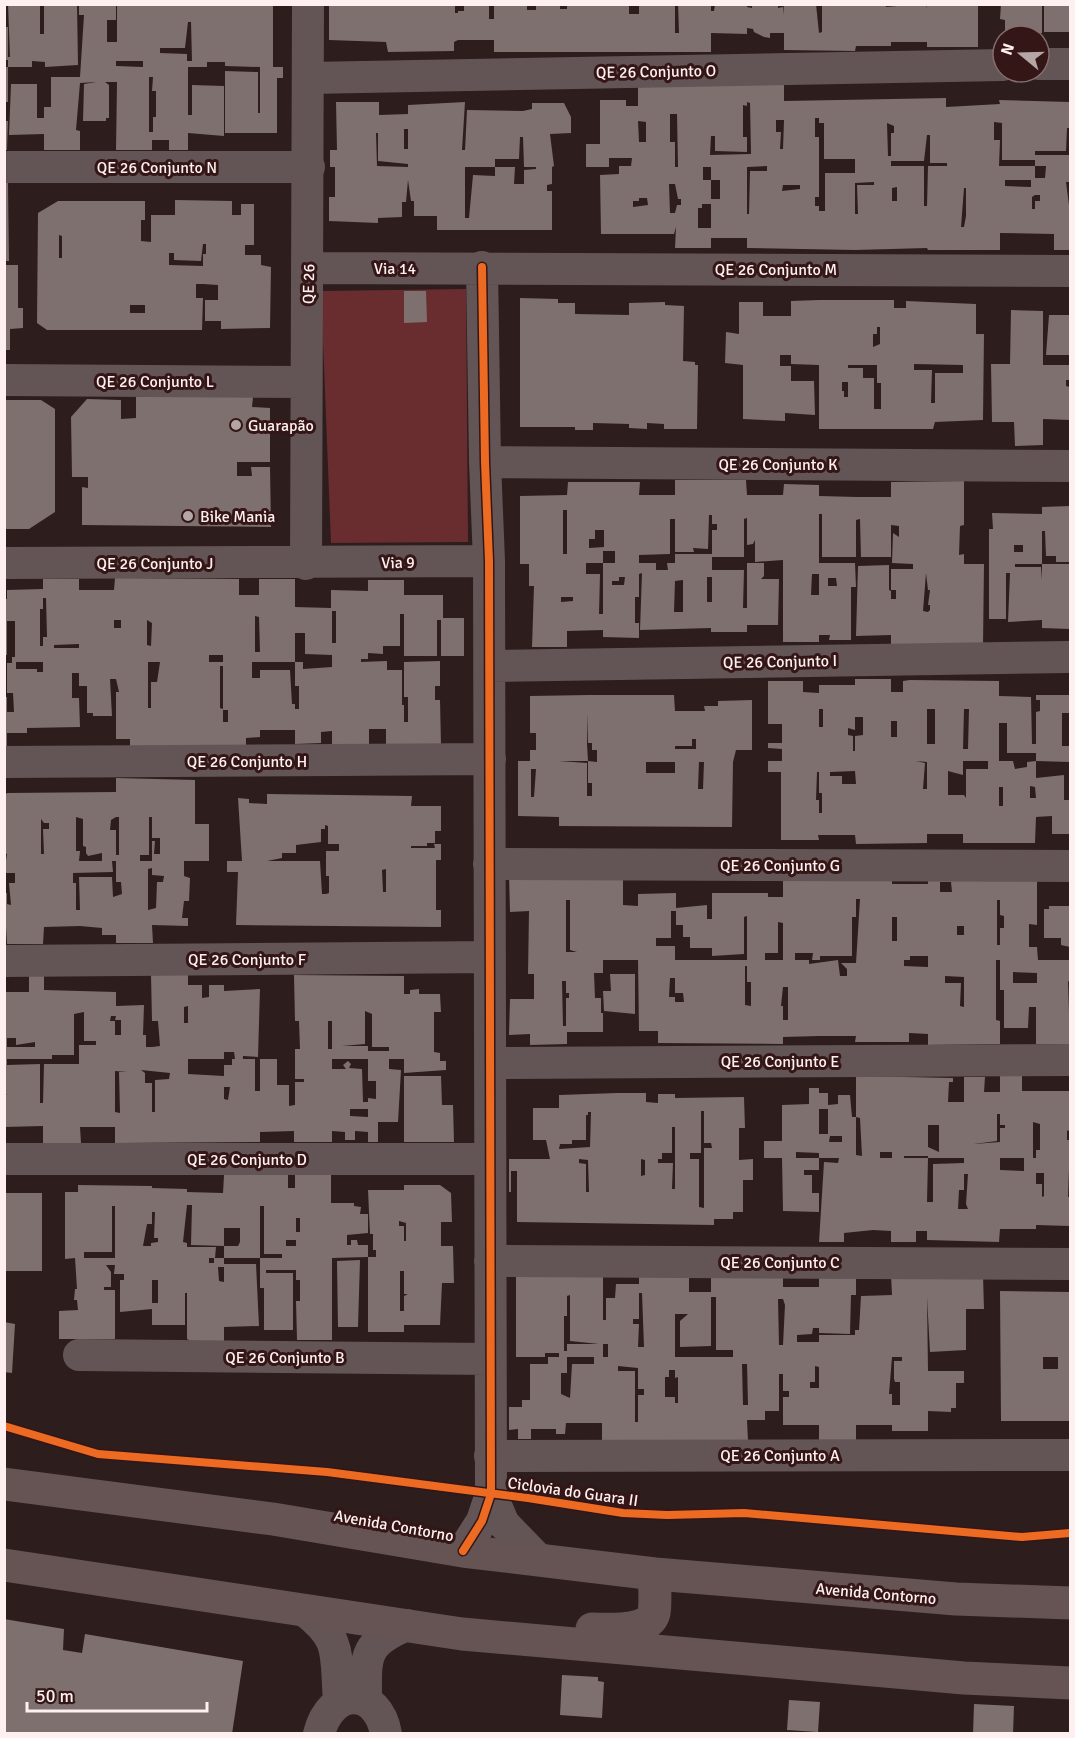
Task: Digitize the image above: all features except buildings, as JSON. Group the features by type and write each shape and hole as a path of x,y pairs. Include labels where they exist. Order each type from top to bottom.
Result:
{"main road":[{"name":"Avenida Contorno","path":"5,1484 273,1519 463,1551 537,1558 655,1574 956,1599 1071,1603"},
{"path":"4,1565 462,1634 952,1677 1071,1683"},
{"path":"554,1643 582,1629 630,1628 647,1623 654,1615 655,1574"}],"street":[{"name":"QE 26","path":"306,564 308,4"},
{"path":"1051,64 1071,63"},
{"name":"QE 26 Conjunto O","path":"308,78 991,65"},
{"name":"QE 26 Conjunto N","path":"4,167 309,167"},
{"path":"463,1551 482,1521 491,1494 490,666 489,561 484,462 482,267"},
{"name":"Via 14","path":"308,268 482,267"},
{"name":"QE 26 Conjunto M","path":"482,267 1071,272"},
{"name":"QE 26 Conjunto L","path":"4,380 306,382"},
{"name":"QE 26 Conjunto K","path":"484,462 1071,466"},
{"name":"Via 9","path":"306,564 489,561"},
{"name":"QE 26 Conjunto J","path":"4,563 306,564"},
{"name":"QE 26 Conjunto I","path":"490,666 1071,657"},
{"name":"QE 26 Conjunto H","path":"4,762 490,759"},
{"name":"QE 26 Conjunto G","path":"489,864 1071,866"},
{"name":"QE 26 Conjunto F","path":"4,961 490,957"},
{"name":"QE 26 Conjunto E","path":"490,1063 1071,1060"},
{"name":"QE 26 Conjunto D","path":"4,1159 490,1159"},
{"name":"QE 26 Conjunto C","path":"490,1261 1071,1264"},
{"name":"QE 26 Conjunto B","path":"80,1355 490,1359"},
{"name":"QE 26 Conjunto A","path":"490,1456 1071,1455"},
{"path":"491,1494 504,1524 537,1558"},
{"path":"306,1611 325,1626 332,1636 353,1701 378,1712 384,1723 386,1734"},
{"path":"319,1734 322,1721 353,1701 369,1649 378,1639 407,1625"}],"shaded area":[{"path":"466,289 468,542 331,543 321,291"}],"cycle path":[{"path":"463,1551 482,1521 491,1494 489,561 482,267"},
{"name":"Ciclovia do Guara II","path":"4,1426 98,1454 327,1472 528,1498 623,1513 667,1515 744,1513 1022,1537 1070,1533"}],"place":[{"name":"Guarapão","path":"236,425"},
{"name":"Bike Mania","path":"188,516"}]}
